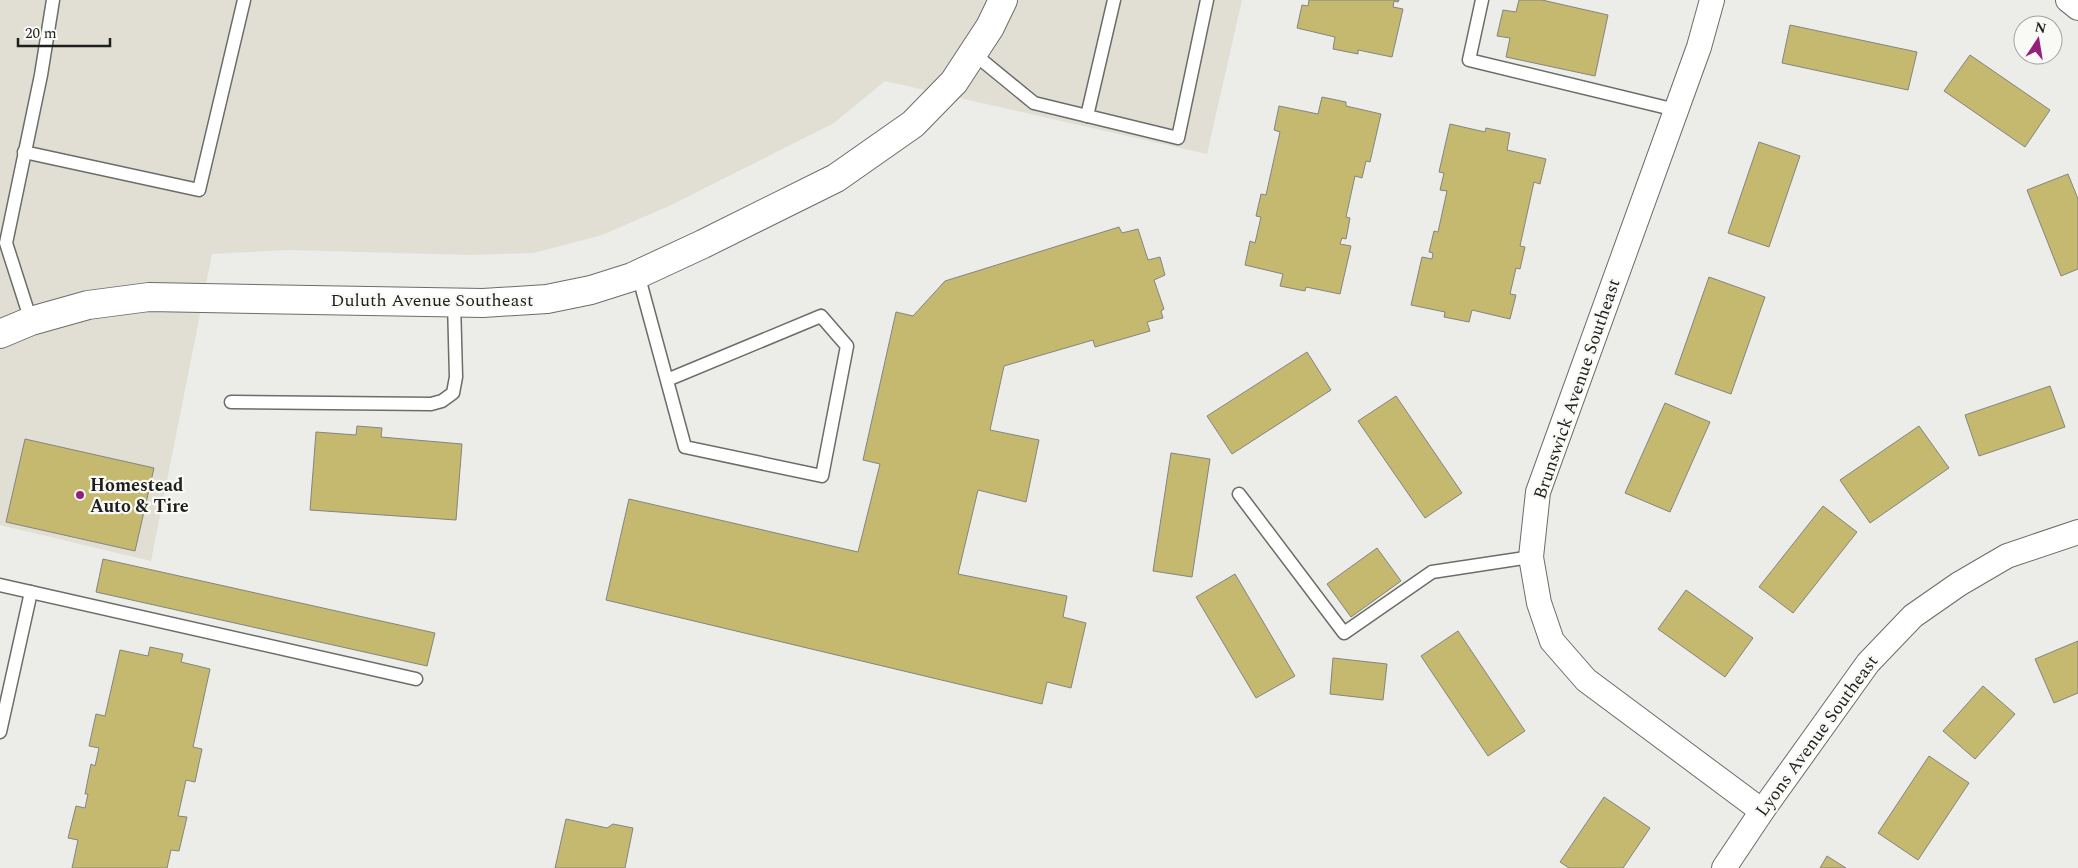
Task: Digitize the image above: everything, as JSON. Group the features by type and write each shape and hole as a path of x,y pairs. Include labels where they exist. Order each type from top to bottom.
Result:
{"street":[{"name":"Duluth Avenue Southeast","path":"0,334 31,321 88,304 150,297 482,303 547,299 591,290 638,274 836,178 913,124 954,82 990,27 1004,0"},
{"name":"Brunswick Avenue Southeast","path":"1712,0 1699,47 1538,492 1531,557 1538,602 1552,641 1586,680 1762,811"},
{"path":"2068,0 2078,8"},
{"name":"Lyons Avenue Southeast","path":"1724,868 1762,811 1868,662 1913,616 1959,584 2007,556 2078,532"}],"lane":[{"path":"31,321 3,244 41,75 54,0"},
{"path":"24,152 199,190 244,0"},
{"path":"1087,116 1114,0"},
{"path":"973,53 1034,103 1178,138 1208,0"},
{"path":"1482,0 1469,60 1676,110"},
{"path":"638,274 685,447 822,476 847,346 821,316 667,380"},
{"path":"231,402 431,404 442,401 453,393 456,377 454,302"},
{"path":"1239,494 1344,633 1432,572 1531,557"},
{"path":"0,585 416,679"},
{"path":"0,732 31,592"}],"shaded area":[{"path":"0,0 1242,0 1207,154 885,81 834,123 669,206 602,235 534,253 470,255 289,250 212,254 151,561 0,525"}],"building":[{"path":"1309,0 1399,0 1398,2 1394,1 1393,7 1403,9 1392,57 1358,50 1358,54 1333,49 1335,37 1297,28 1302,5 1308,6"},
{"path":"1519,0 1542,0 1608,15 1595,76 1506,57 1510,38 1497,36 1503,10 1516,12"},
{"path":"1790,25 1917,52 1908,90 1782,63"},
{"path":"1970,55 2050,110 2025,147 1944,91"},
{"path":"1322,97 1346,102 1346,106 1381,114 1370,162 1366,161 1362,178 1355,176 1346,217 1350,218 1346,239 1342,238 1340,244 1351,246 1340,294 1306,287 1305,291 1280,286 1283,274 1245,265 1250,241 1255,243 1261,217 1256,216 1261,194 1266,195 1280,132 1274,130 1279,106 1318,114"},
{"path":"1450,124 1485,132 1486,128 1510,133 1507,150 1546,159 1540,184 1534,182 1520,246 1525,247 1520,269 1516,268 1510,294 1516,295 1510,319 1472,310 1469,322 1444,317 1445,312 1411,305 1422,257 1432,259 1433,253 1429,252 1434,231 1438,232 1447,191 1440,190 1444,173 1439,172"},
{"path":"1759,142 1800,156 1769,247 1728,233"},
{"path":"2068,174 2078,199 2078,269 2061,276 2027,190"},
{"path":"1119,227 1122,233 1138,229 1148,260 1160,257 1165,275 1154,280 1164,309 1161,311 1163,318 1147,322 1150,331 1095,347 1093,340 1004,366 990,430 1039,440 1026,502 978,490 958,574 1067,596 1063,617 1086,623 1071,688 1047,682 1042,704 606,600 629,499 858,552 880,464 863,460 896,312 913,316 945,281"},
{"path":"1709,277 1765,297 1731,394 1675,374"},
{"path":"1307,352 1331,390 1232,454 1207,416"},
{"path":"2050,386 2065,427 1979,456 1965,415"},
{"path":"1396,396 1462,493 1425,518 1358,421"},
{"path":"1665,403 1710,422 1670,512 1625,493"},
{"path":"357,426 382,428 381,437 462,444 456,520 310,510 316,432 356,435"},
{"path":"1919,426 1949,468 1870,523 1840,480"},
{"name":"Homestead Auto & Tire","path":"25,439 154,468 135,551 6,522"},
{"path":"1171,453 1210,459 1192,577 1153,571"},
{"path":"1823,506 1857,532 1793,613 1759,587"},
{"path":"1377,548 1401,581 1351,617 1327,584"},
{"path":"103,559 435,633 427,666 96,592"},
{"path":"1235,574 1295,676 1256,698 1196,597"},
{"path":"1686,590 1753,638 1725,677 1658,629"},
{"path":"1458,631 1525,731 1488,756 1421,656"},
{"path":"2078,641 2078,693 2054,703 2035,659"},
{"path":"150,647 183,654 181,662 210,669 193,747 202,749 195,782 186,780 178,816 187,817 179,851 171,850 167,868 72,868 78,840 68,838 76,806 85,808 88,794 85,794 91,764 95,766 99,748 89,746 96,714 105,716 120,650 148,656"},
{"path":"1333,658 1387,664 1383,700 1330,694"},
{"path":"1983,686 2015,714 1975,759 1943,731"},
{"path":"1929,756 1969,783 1918,860 1878,833"},
{"path":"1604,797 1650,828 1623,868 1569,868 1560,862"},
{"path":"566,819 607,828 613,824 633,828 625,868 555,868"},
{"path":"1827,856 1846,868 1820,868"}],"place":[{"name":"Homestead Auto & Tire","path":"80,495"}]}
